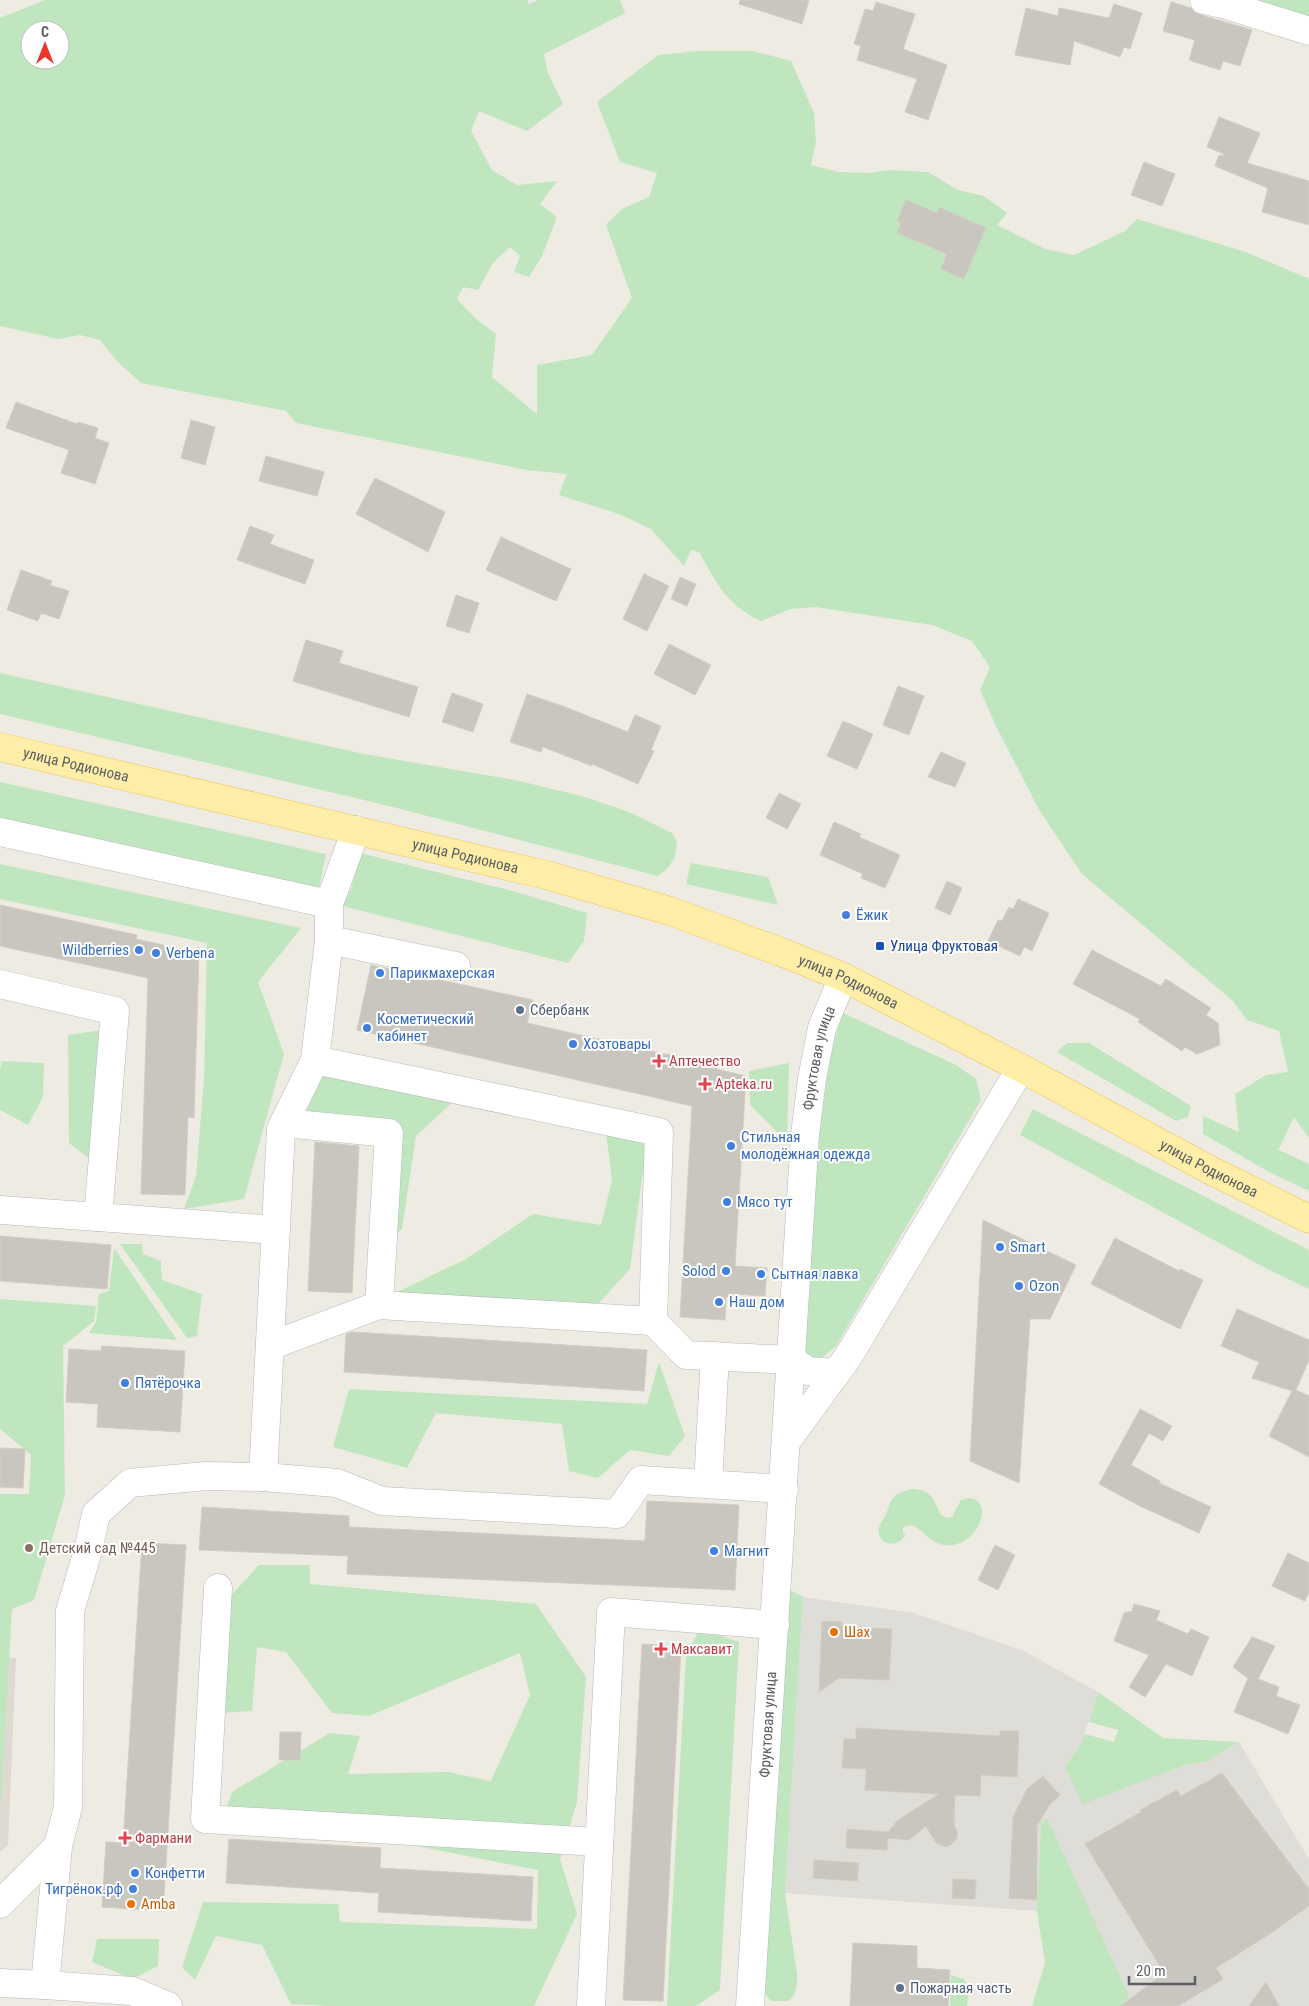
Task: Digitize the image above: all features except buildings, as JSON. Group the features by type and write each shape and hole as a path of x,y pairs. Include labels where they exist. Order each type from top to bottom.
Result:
{"main road":[{"name":"улица Родионова","path":"0,747 546,875 670,911 781,952 843,978 1021,1068 1210,1170 1309,1219"}],"street":[{"path":"1204,0 1309,31"},
{"path":"263,1477 281,1129 315,1060 329,940 329,904 356,830"},
{"path":"0,832 329,904"},
{"path":"329,940 456,966"},
{"name":"Фруктовая улица","path":"750,2006 805,1135 812,1079 822,1028 843,978"},
{"path":"0,984 115,1011 98,1217"},
{"path":"315,1060 659,1132 653,1321"},
{"path":"786,1442 851,1352 1021,1068"},
{"path":"284,1123 389,1133 379,1305"},
{"path":"0,1210 276,1230"},
{"path":"270,1346 379,1305 653,1321 686,1355 792,1360 808,1371 836,1373"},
{"path":"708,1484 715,1356"},
{"path":"45,1985 58,1846 68,1807 70,1611 88,1551 96,1514 130,1483 206,1476 263,1477 337,1483 382,1501 617,1514 641,1480 784,1489"},
{"path":"218,1588 205,1819 598,1842"},
{"path":"591,2006 611,1612 775,1625"},
{"path":"0,1904 58,1846"},
{"path":"0,1983 132,1991 168,2006"}],"shaded area":[{"path":"803,1597 914,1613 1022,1650 1098,1692 1082,1742 1065,1767 1185,1765 1208,1761 1239,1742 1309,1859 1309,2006 1122,2006 1041,1823 1037,1911 785,1893"},
{"path":"0,1657 16,1658 8,1845 0,1852"}],"green space":[{"path":"45,0 527,0 529,4 538,0 620,0 625,13 544,54 548,73 563,104 527,131 479,111 471,131 492,170 517,185 557,181 540,204 557,217 542,256 529,277 514,272 520,256 510,247 493,263 478,290 463,287 457,299 476,319 496,334 492,377 537,414 537,365 592,355 632,298 606,225 622,209 649,197 657,173 620,162 597,102 658,55 698,51 753,51 791,61 814,113 816,142 811,165 838,172 867,173 890,170 928,172 958,190 984,196 1007,213 997,225 1045,249 1074,255 1125,231 1137,219 1246,252 1309,279 1309,1138 1294,1117 1279,1149 1277,1149 1309,1164 1309,1191 1269,1172 1203,1134 1203,1116 1239,1132 1235,1094 1266,1075 1288,1072 1279,1031 1247,1020 1233,1001 1082,874 1038,808 996,726 980,690 990,667 972,641 932,625 815,607 791,609 761,621 739,608 731,600 717,583 699,552 691,550 684,566 651,529 619,514 559,495 567,474 527,470 296,423 286,411 141,383 117,361 100,340 80,335 58,339 0,326 0,18"},
{"path":"1235,0 1309,0 1309,24"},
{"path":"0,673 364,754 515,780 582,796 629,812 672,833 677,842 675,857 668,868 658,876 385,805 0,714"},
{"path":"0,782 326,854 318,893 0,818"},
{"path":"360,853 509,890 587,913 584,941 568,963 342,906 352,887"},
{"path":"691,863 768,877 778,905 686,884"},
{"path":"0,864 301,928 258,982 284,1054 244,1199 184,1209 196,1176 204,1079 207,943 0,899"},
{"path":"843,1013 956,1065 976,1079 981,1100 836,1346 821,1358 810,1359 804,1353 823,1075"},
{"path":"102,1030 93,1162 69,1143 68,1035"},
{"path":"1067,1043 1089,1043 1191,1106 1188,1117 1176,1121 1057,1052"},
{"path":"2,1061 44,1063 43,1097 28,1125 0,1110 0,1070"},
{"path":"789,1063 787,1142 750,1105 749,1071"},
{"path":"320,1074 458,1097 416,1136 402,1229 389,1240 378,1125 301,1127"},
{"path":"603,1108 650,1118 630,1269 596,1306 389,1296 466,1259 533,1214 601,1225 612,1180"},
{"path":"1033,1109 1309,1250 1309,1289 1271,1271 1020,1135"},
{"path":"120,1244 142,1244 143,1254 161,1261 162,1280 202,1294 197,1336 187,1338"},
{"path":"114,1248 177,1340 89,1333 96,1322 99,1294 109,1291"},
{"name":"Детский сад №445","path":"0,1299 96,1306 94,1321 63,1346 65,1495 34,1600 12,1609 0,1816 0,1494 29,1494 31,1455 0,1429"},
{"path":"659,1362 685,1436 669,1456 630,1450 598,1478 569,1471 562,1424 436,1413 407,1468 333,1447 349,1389 647,1404"},
{"path":"911,1489 918,1489 928,1493 934,1500 941,1515 948,1518 952,1517 961,1500 971,1498 981,1506 980,1523 967,1539 957,1544 938,1544 920,1530 909,1526 903,1528 903,1533 906,1534 898,1542 893,1544 883,1541 880,1537 879,1526 890,1502 897,1494"},
{"path":"259,1565 310,1565 310,1584 536,1604 586,1677 577,1802 560,1859 577,1914 534,2006 330,2006 291,2004 262,1945 216,1936 195,1980 182,1967 203,1902 338,1904 340,1922 537,1929 538,1870 392,1841 225,1812 232,1792 330,1733 360,1736 348,1774 448,1772 491,1781 530,1695 520,1653 369,1716 332,1713 286,1652 257,1647 252,1711 204,1714 214,1614"},
{"path":"785,1587 803,1597 785,1893 797,1982 795,1992 789,2001 771,2001 763,1991"},
{"path":"700,1629 739,1642 720,1990 696,2006 667,2006 686,1655"},
{"path":"1098,1692 1163,1738 1239,1742 1208,1761 1185,1765 1083,1804 1065,1767 1082,1742 1085,1734 1114,1742 1118,1730 1089,1722"},
{"path":"1047,1818 1129,1996 1122,2006 1032,2006 1045,1963 1037,1911 1041,1823"},
{"path":"97,1939 159,1939 158,1966 132,1979 92,1962"},
{"path":"951,1975 964,1979 969,1991 967,2006 950,2006"}],"place":[{"name":"Ёжик","path":"846,915"},
{"name":"Улица Фруктовая","path":"880,946"},
{"name":"Wildberries","path":"139,950"},
{"name":"Verbena","path":"156,953"},
{"name":"Парикмахерская","path":"380,973"},
{"name":"Сбербанк","path":"520,1010"},
{"name":"Косметический кабинет","path":"367,1028"},
{"name":"Хозтовары","path":"573,1044"},
{"name":"Аптечество","path":"659,1061"},
{"name":"Apteka.ru","path":"705,1084"},
{"name":"Стильная молодёжная одежда","path":"731,1146"},
{"name":"Мясо тут","path":"727,1202"},
{"name":"Smart","path":"1000,1247"},
{"name":"Solod","path":"726,1271"},
{"name":"Сытная лавка","path":"761,1274"},
{"name":"Ozon","path":"1019,1286"},
{"name":"Наш дом","path":"719,1302"},
{"name":"Пятёрочка","path":"125,1383"},
{"name":"Детский сад №445","path":"29,1548"},
{"name":"Магнит","path":"714,1551"},
{"name":"Шах","path":"834,1632"},
{"name":"Максавит","path":"661,1649"},
{"name":"Фармани","path":"125,1838"},
{"name":"Конфетти","path":"135,1873"},
{"name":"Тигрёнок.рф","path":"133,1889"},
{"name":"Amba","path":"131,1904"},
{"name":"Пожарная часть","path":"900,1988"}]}
